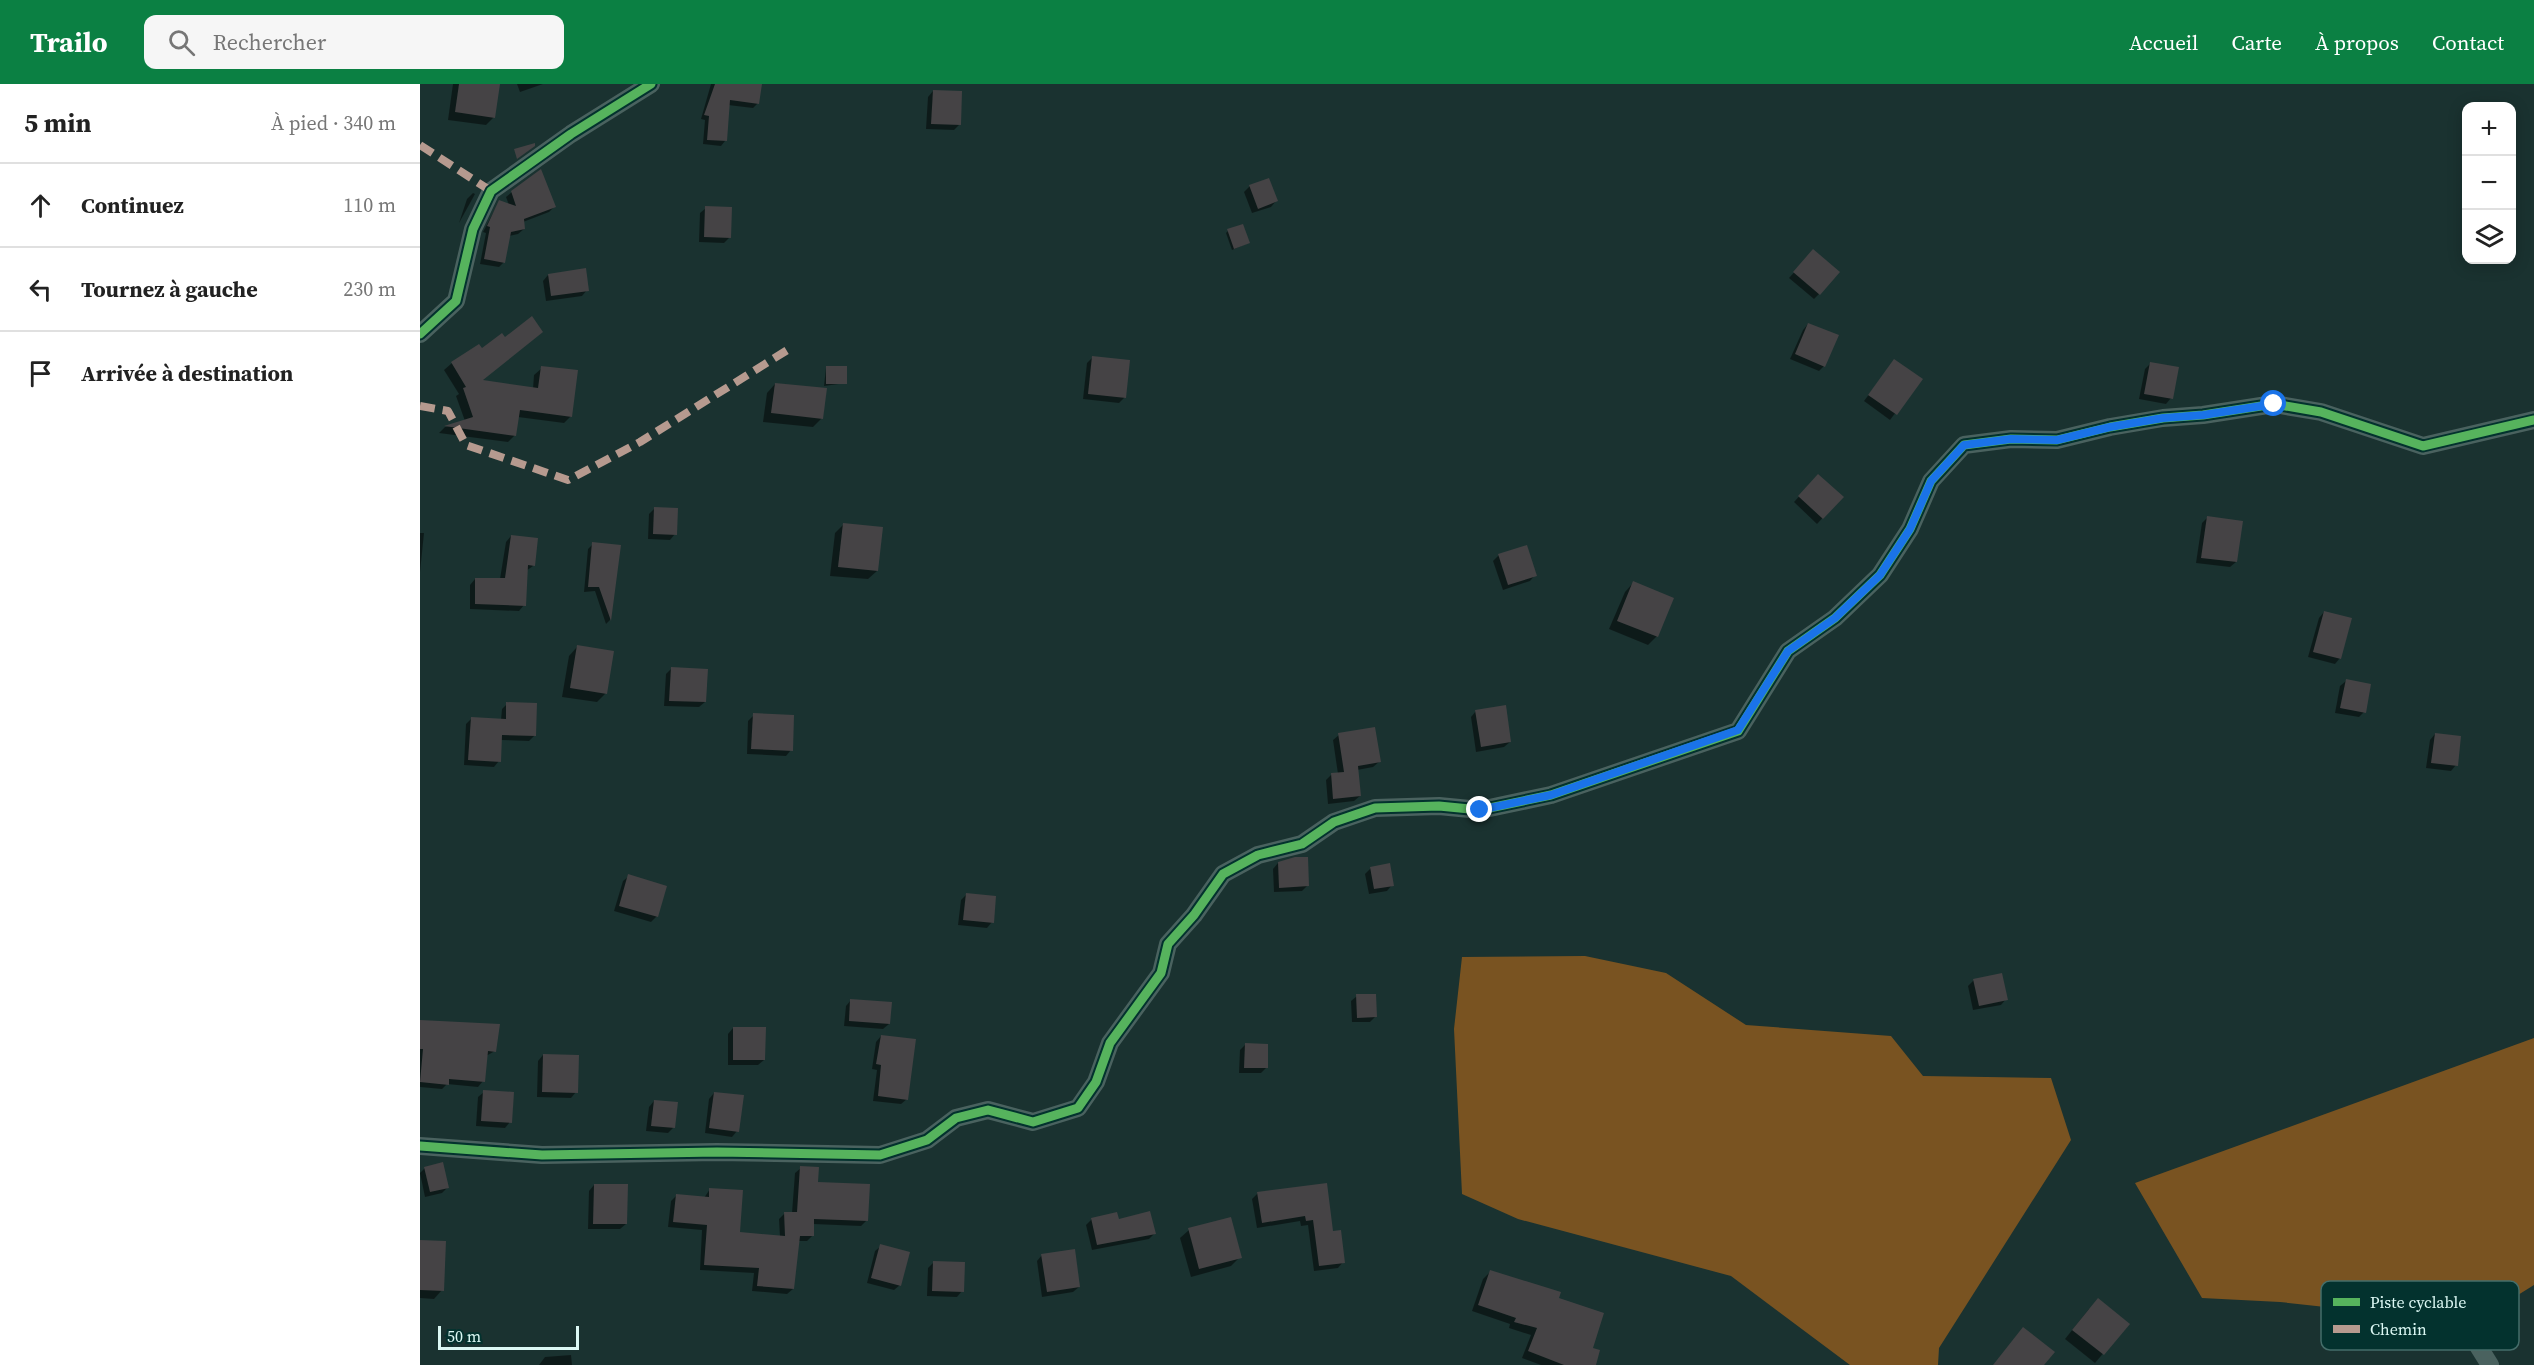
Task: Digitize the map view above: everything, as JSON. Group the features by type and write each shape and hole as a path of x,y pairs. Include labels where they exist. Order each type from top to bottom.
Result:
{"street":[{"path":"420,334 456,301 473,229 491,191 571,134 651,84"},
{"path":"420,1146 542,1155 717,1152 880,1155 927,1140 956,1118 988,1110 1033,1122 1078,1108 1096,1082 1110,1042 1161,973 1168,944 1194,915 1223,874 1258,855 1302,844 1334,822 1375,808 1439,806 1480,810 1551,795 1738,730 1788,651 1835,618 1880,575 1910,529 1931,481 1964,445 2011,439 2057,440 2110,427 2163,418 2203,415 2274,404 2321,412 2422,446 2534,420"},
{"path":"2481,1350 2490,1365"}],"shaded area":[{"path":"1585,956 1666,973 1746,1025 1891,1036 1923,1076 2051,1078 2071,1140 1939,1348 1938,1365 1850,1365 1731,1276 1518,1219 1462,1194 1454,1029 1462,957"},
{"path":"2534,1038 2534,1285 2519,1294 2519,1281 2321,1281 2321,1306 2202,1298 2135,1183"}],"building":[{"path":"459,84 500,84 495,118 455,112"},
{"path":"715,84 762,84 759,104 730,100 727,141 707,140 709,116 704,115"},
{"path":"933,90 962,91 961,125 931,124"},
{"path":"535,143 535,146 517,159 514,149"},
{"path":"541,169 556,207 524,219 525,229 511,232 505,263 484,259 490,227 487,226 499,200 516,206 511,191"},
{"path":"1269,178 1278,201 1258,209 1249,185"},
{"path":"705,206 732,207 731,238 704,237"},
{"path":"1243,224 1250,243 1234,249 1227,229"},
{"path":"1813,249 1840,272 1820,295 1793,272"},
{"path":"586,268 589,291 551,296 548,274"},
{"path":"532,316 543,332 483,380 538,388 541,366 578,370 572,417 520,410 516,436 444,426 473,417 463,388 466,387 451,362 479,344 482,348 502,333 505,337"},
{"path":"1808,323 1839,335 1825,367 1795,354"},
{"path":"1092,356 1130,360 1126,398 1088,394"},
{"path":"1894,359 1923,379 1897,415 1868,395"},
{"path":"2150,362 2179,367 2173,399 2144,394"},
{"path":"826,366 847,366 847,384 826,384"},
{"path":"775,383 827,388 823,419 771,413"},
{"path":"1818,474 1844,497 1823,519 1798,496"},
{"path":"654,507 678,508 677,535 653,534"},
{"path":"2207,516 2243,521 2237,562 2201,558"},
{"path":"843,523 883,527 878,571 838,567"},
{"path":"511,535 538,538 535,566 528,565 526,606 475,604 475,578 505,578"},
{"path":"592,542 621,545 611,621 599,587 588,587"},
{"path":"1527,545 1537,576 1508,585 1498,554"},
{"path":"1633,581 1674,598 1658,637 1617,621"},
{"path":"2324,611 2352,618 2341,659 2313,652"},
{"path":"577,645 614,651 607,694 570,688"},
{"path":"671,667 708,669 706,702 669,701"},
{"path":"2346,679 2371,684 2366,713 2340,708"},
{"path":"506,702 537,703 536,736 502,735 501,762 468,760 471,717 506,719"},
{"path":"1506,705 1511,742 1481,747 1475,710"},
{"path":"753,713 794,715 793,751 751,749"},
{"path":"1375,727 1381,762 1358,766 1361,796 1333,799 1331,773 1344,772 1338,733"},
{"path":"2435,733 2461,736 2458,766 2431,763"},
{"path":"1295,857 1308,857 1309,886 1279,888 1278,862"},
{"path":"1390,863 1394,886 1374,889 1370,867"},
{"path":"628,874 667,886 658,917 619,906"},
{"path":"966,893 996,896 994,923 963,920"},
{"path":"2002,973 2008,1000 1979,1006 1973,979"},
{"path":"1356,994 1376,994 1377,1017 1357,1018"},
{"path":"850,999 892,1002 890,1024 849,1021"},
{"path":"420,1020 500,1024 496,1052 488,1051 485,1082 449,1079 449,1085 420,1082 423,1049 420,1049"},
{"path":"733,1027 766,1027 765,1060 733,1060"},
{"path":"881,1035 916,1039 908,1100 878,1096 881,1065 876,1064"},
{"path":"1245,1043 1268,1044 1268,1068 1244,1068"},
{"path":"543,1054 579,1055 578,1093 542,1092"},
{"path":"483,1090 514,1092 512,1123 481,1121"},
{"path":"714,1092 744,1095 739,1132 709,1128"},
{"path":"654,1100 678,1102 675,1128 651,1126"},
{"path":"443,1162 449,1188 430,1192 424,1167"},
{"path":"800,1166 819,1167 818,1182 870,1184 868,1221 814,1219 814,1236 800,1236 794,1289 757,1286 759,1268 704,1265 707,1225 673,1222 676,1194 709,1197 709,1188 743,1190 740,1232 785,1236 784,1212 797,1212"},
{"path":"1327,1183 1333,1231 1341,1230 1345,1263 1319,1266 1313,1220 1306,1221 1305,1216 1262,1223 1257,1192"},
{"path":"594,1184 628,1184 627,1224 593,1224"},
{"path":"1150,1211 1156,1234 1097,1245 1091,1218 1117,1212 1119,1219"},
{"path":"1231,1217 1242,1258 1199,1269 1188,1228"},
{"path":"420,1240 446,1241 444,1291 420,1290"},
{"path":"880,1244 910,1252 901,1286 871,1278"},
{"path":"1075,1249 1080,1287 1047,1292 1041,1254"},
{"path":"933,1261 965,1262 964,1292 932,1291"},
{"path":"1490,1270 1561,1292 1559,1298 1604,1313 1593,1348 1600,1350 1596,1365 1564,1365 1528,1351 1537,1328 1514,1322 1516,1318 1478,1305"},
{"path":"2098,1298 2130,1324 2104,1355 2072,1330"},
{"path":"2023,1327 2055,1352 2044,1365 1993,1365"}],"marked path":[{"path":"420,145 491,191"},
{"path":"420,406 448,411 466,445 568,480 640,442 789,349"}],"cycle path":[{"path":"420,334 456,301 473,229 491,191 571,134 651,84"},
{"path":"420,1146 542,1155 717,1152 880,1155 927,1140 956,1118 988,1110 1033,1122 1078,1108 1096,1082 1110,1043 1161,973 1168,944 1194,915 1223,874 1258,855 1302,844 1334,822 1375,808 1439,806 1480,810 1551,795 1738,731 1788,651 1835,618 1880,575 1910,529 1931,481 1964,445 2011,439 2057,440 2110,427 2163,418 2203,415 2274,404 2321,412 2423,446 2534,420"}],"route":[{"path":"1480,810 1551,795 1629,770 1738,730 1788,651 1835,618 1880,575 1910,529 1931,481 1964,445 2011,439 2057,440 2110,427 2163,418 2203,415 2274,404"}]}
